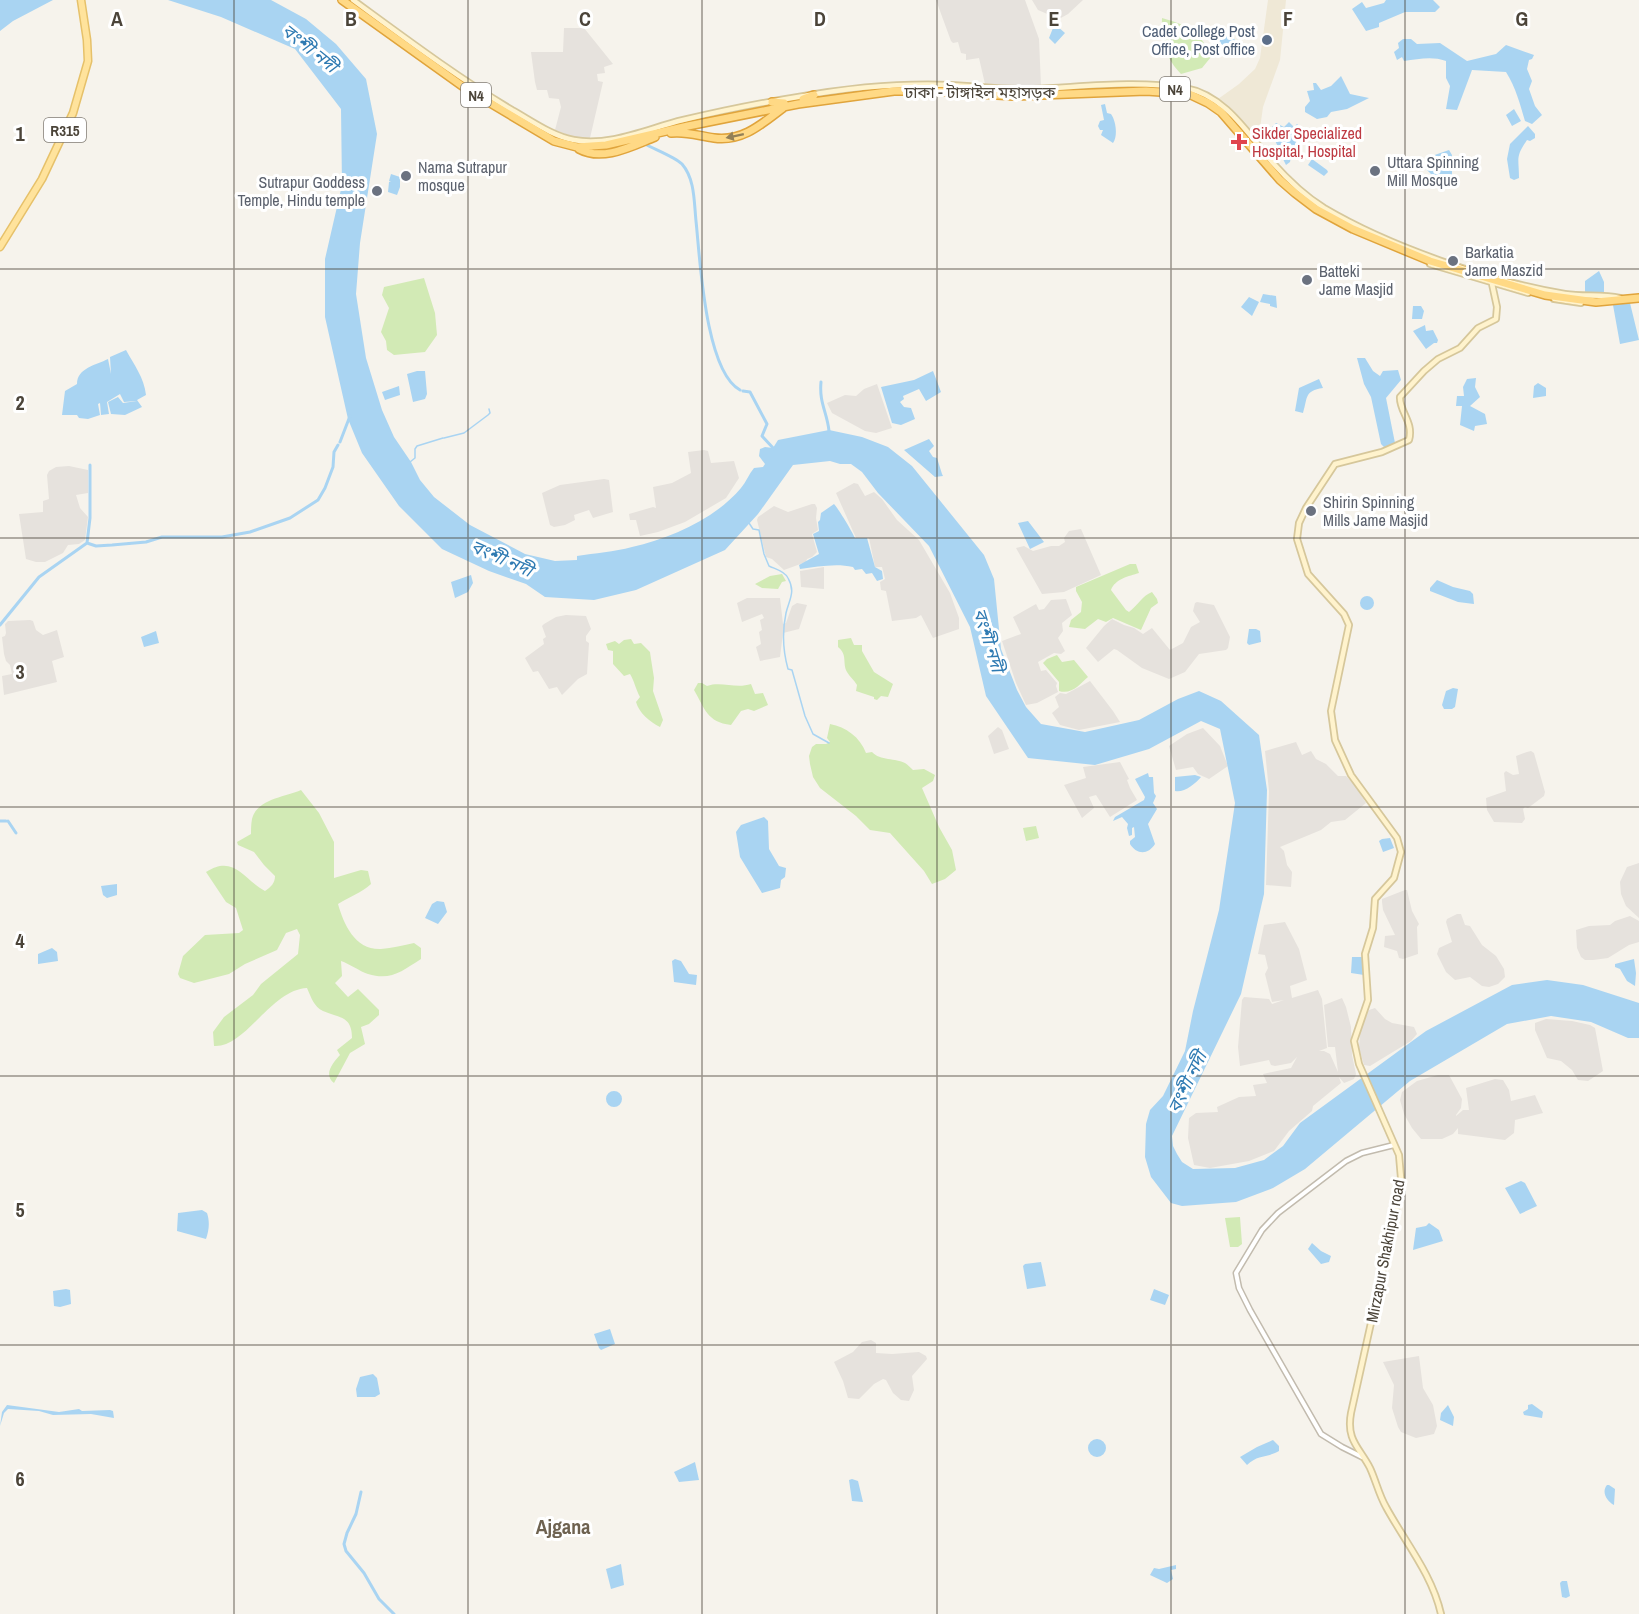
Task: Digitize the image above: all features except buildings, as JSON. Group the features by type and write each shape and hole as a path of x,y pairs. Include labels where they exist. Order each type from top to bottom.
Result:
{"highway":[{"name":"ঢাকা - টাঙ্গাইল মহাসড়ক","path":"342,0 465,88 554,141 577,147 596,147 648,132 783,106 836,98 930,89 1013,96 1146,91 1189,94 1208,102 1221,112 1280,180 1303,200 1333,218 1464,270 1535,290 1589,299 1619,300 1639,296"},
{"name":"ঢাকা - টাঙ্গাইল মহাসড়ক","path":"351,0 468,86 545,132 566,141 584,144 624,138"},
{"name":"ঢাকা - টাঙ্গাইল মহাসড়ক","path":"783,106 803,99 883,88 1014,92 1076,87 1170,88 1188,91 1204,97 1228,115 1298,192 1323,211 1377,237"},
{"path":"803,99 814,94"},
{"path":"772,102 783,106"},
{"path":"577,147 594,153 611,152 625,149 662,134 678,132 719,139 734,138 749,132 783,106"}],"main road":[{"name":"R315","path":"0,247 42,179 73,113 88,62 81,0"},
{"path":"648,132 683,120 814,94 883,88"},
{"path":"930,89 1011,98 1101,94 1162,94 1191,98 1222,116 1285,188"},
{"path":"1377,237 1380,244 1434,266 1492,284 1567,302 1613,304 1619,300"},
{"name":"Mirzapur Shakhipur road","path":"1441,1614 1425,1573 1386,1507 1371,1470 1352,1440 1349,1423 1400,1192 1400,1165 1393,1142 1359,1064 1354,1041 1368,1000 1365,954 1373,928 1375,899 1394,878 1401,852 1397,838 1351,775 1335,740 1332,711 1349,625 1344,614 1308,574 1297,539 1299,523 1306,508 1335,464 1382,452 1409,440 1409,421 1399,400 1402,392 1438,359 1460,348 1478,328 1496,318 1497,307 1492,284"}],"street":[{"path":"1363,1457 1326,1438 1312,1420 1285,1368 1250,1310 1239,1288 1236,1273 1262,1230 1279,1212 1346,1161 1393,1142"}],"shaded area":[{"path":"936,0 1025,0 1039,39 1041,86 996,87 985,84 979,58 966,60 966,54 961,53 958,42 951,41"},
{"path":"1032,0 1083,0 1059,19 1038,10"},
{"path":"1268,0 1286,0 1280,60 1263,107 1258,143 1218,99 1255,69 1260,58"},
{"path":"564,28 584,28 613,64 604,67 605,73 597,74 598,81 603,82 590,138 577,138 555,130 561,107 559,99 549,98 547,90 537,90 535,82 531,52 563,52"},
{"path":"877,384 892,428 876,433 865,431 832,413 827,403 845,395 856,396 864,389"},
{"path":"708,451 711,463 734,461 739,478 726,498 685,522 640,536 636,520 630,520 629,514 656,508 653,487 672,483 691,473 688,452"},
{"path":"69,466 88,470 88,493 76,495 80,508 88,517 85,540 79,544 68,545 63,553 45,562 26,559 19,514 43,512 43,501 49,499 47,475 49,471 56,467"},
{"path":"609,480 613,512 593,518 589,510 574,515 575,520 565,525 554,527 550,525 542,493 560,485"},
{"path":"854,483 858,484 865,496 874,492 882,499 897,520 919,540 950,593 959,618 959,629 933,638 921,615 916,618 892,621 886,591 881,590 880,582 885,579 882,567 875,567 869,538 856,538 836,493"},
{"path":"815,504 817,508 818,530 812,534 817,552 806,562 784,570 772,559 766,557 758,517 774,506 788,512"},
{"path":"1081,529 1101,575 1064,592 1042,594 1016,548 1024,546 1033,551 1059,546 1065,542 1064,538 1069,531"},
{"path":"824,567 824,589 801,587 800,571"},
{"path":"747,598 780,598 783,624 786,623 792,606 797,603 807,605 799,629 783,633 780,657 760,661 756,647 761,644 760,620 764,618 762,614 742,622 737,603"},
{"path":"1066,599 1072,615 1062,623 1063,631 1058,638 1065,651 1061,654 1054,653 1038,662 1041,671 1046,670 1057,683 1058,692 1037,703 1026,705 1002,641 1021,634 1013,617 1036,604 1039,610 1044,609 1051,600"},
{"path":"1197,602 1214,605 1230,637 1228,648 1199,654 1185,672 1169,679 1142,668 1117,650 1114,649 1098,662 1086,648 1112,619 1143,634 1152,628 1170,650 1183,643 1191,627 1200,622 1193,611"},
{"path":"586,616 591,629 586,636 586,641 589,643 587,674 578,679 562,695 557,687 549,689 538,671 533,672 525,658 544,644 543,639 546,637 542,626 556,617"},
{"path":"8,621 33,621 36,630 43,635 57,630 64,657 52,661 57,682 4,695 2,676 12,674 4,654 2,637 6,633 5,624"},
{"path":"1090,681 1120,722 1079,730 1060,725 1052,713 1059,707 1055,697 1060,693 1066,694"},
{"path":"998,727 1002,730 1009,749 994,754 988,736"},
{"path":"1203,728 1220,746 1228,766 1209,779 1198,774 1193,767 1176,770 1169,746 1187,734"},
{"path":"1296,742 1302,755 1311,751 1316,759 1326,764 1338,776 1346,776 1366,803 1345,820 1331,822 1321,830 1280,847 1284,851 1287,865 1292,872 1291,887 1266,885 1269,791 1265,751"},
{"path":"1531,751 1534,753 1545,792 1544,796 1523,809 1525,819 1522,823 1494,822 1487,810 1486,798 1506,791 1504,773 1506,771 1513,775 1519,774 1516,756"},
{"path":"1120,762 1137,800 1110,817 1096,795 1089,797 1094,808 1082,818 1064,785 1086,778 1083,767"},
{"path":"1639,863 1639,918 1626,906 1621,894 1620,882 1627,867"},
{"path":"1407,890 1412,911 1419,924 1417,927 1418,954 1403,959 1399,958 1397,951 1384,947 1385,936 1395,935 1383,910 1382,899"},
{"path":"1461,914 1465,925 1470,926 1482,945 1496,956 1504,969 1505,977 1498,984 1489,987 1482,986 1470,977 1455,980 1446,972 1437,954 1439,948 1452,942 1446,922 1447,919"},
{"path":"1630,916 1639,921 1639,942 1629,945 1608,958 1585,960 1581,957 1577,948 1576,930 1589,926 1610,925"},
{"path":"1285,922 1299,949 1307,980 1290,986 1292,998 1318,990 1322,999 1327,1048 1319,1051 1330,1054 1338,1072 1335,1047 1328,1047 1324,1005 1342,998 1351,1027 1352,1055 1356,1074 1354,1079 1344,1083 1339,1077 1341,1083 1313,1106 1312,1111 1289,1131 1274,1151 1249,1161 1210,1168 1194,1165 1188,1138 1189,1118 1196,1113 1218,1112 1217,1107 1239,1097 1256,1096 1253,1085 1267,1083 1263,1074 1291,1068 1297,1057 1291,1063 1275,1066 1271,1065 1269,1060 1240,1066 1238,1047 1244,997 1269,999 1272,1004 1284,1000 1272,1002 1265,974 1268,968 1265,955 1258,954 1264,925"},
{"path":"1375,1008 1392,1023 1414,1027 1417,1034 1411,1041 1370,1066 1364,1065 1359,1048 1360,1034 1366,1014"},
{"path":"1546,1019 1572,1021 1595,1028 1603,1071 1588,1081 1578,1080 1572,1070 1561,1061 1547,1058 1535,1030 1535,1023"},
{"path":"1438,1075 1449,1075 1462,1099 1461,1108 1456,1116 1463,1110 1469,1110 1466,1088 1495,1079 1503,1080 1509,1090 1511,1101 1535,1095 1543,1113 1515,1120 1514,1133 1505,1140 1458,1134 1458,1128 1453,1134 1442,1139 1421,1139 1404,1114 1400,1100 1402,1092 1417,1081"},
{"path":"871,1340 876,1343 876,1353 919,1352 926,1356 927,1359 912,1376 914,1390 909,1401 901,1400 883,1379 874,1384 859,1399 848,1398 834,1362 853,1352 862,1342"},
{"path":"1419,1356 1423,1388 1433,1405 1437,1426 1434,1434 1416,1438 1401,1432 1398,1427 1392,1408 1394,1385 1383,1362"}],"green space":[{"path":"1162,18 1180,24 1198,35 1211,57 1202,68 1181,74 1176,68 1165,49"},
{"path":"424,278 435,313 437,335 425,352 394,355 387,350 386,341 381,332 389,308 382,295 384,287"},
{"path":"1130,564 1136,564 1139,573 1119,581 1111,590 1129,612 1152,592 1158,603 1151,608 1141,630 1113,618 1106,622 1098,619 1085,629 1069,627 1071,620 1081,612 1082,602 1076,587"},
{"path":"782,574 786,581 782,582 778,589 762,588 755,584 770,576"},
{"path":"851,638 854,645 862,645 862,651 874,672 893,684 888,697 881,696 877,700 856,691 857,685 847,672 843,653 838,647 838,640"},
{"path":"631,639 634,644 641,643 650,652 654,678 653,691 663,720 660,727 640,710 636,702 640,697 630,674 624,676 613,664 613,651 608,650 606,644 615,641 619,644"},
{"path":"1057,655 1062,662 1074,660 1088,677 1072,690 1059,691 1059,682 1043,663"},
{"path":"698,683 707,686 751,684 755,694 763,693 768,705 754,711 748,709 741,711 731,725 723,723 712,718 704,709 694,690"},
{"path":"830,724 852,734 866,753 872,752 879,757 905,763 913,770 924,769 935,775 933,781 922,788 952,850 956,870 945,879 932,884 924,871 890,833 870,830 820,788 813,777 809,756 812,747 816,744 830,742 827,738"},
{"path":"301,790 319,813 334,842 334,878 361,870 368,871 371,884 338,904 352,935 364,945 372,948 385,949 414,943 421,948 421,959 402,971 390,975 368,974 341,961 342,976 335,983 348,997 358,989 379,1010 379,1015 369,1024 361,1027 365,1044 350,1053 334,1083 329,1072 340,1055 337,1050 352,1038 350,1025 343,1018 317,1007 307,988 294,991 281,998 237,1038 226,1044 214,1046 213,1032 224,1017 253,995 261,984 298,954 300,935 297,929 286,933 277,950 229,974 194,983 180,978 178,974 183,956 205,935 239,933 243,930 236,908 226,902 206,872 216,867 231,867 265,891 269,888 275,876 254,852 238,845 237,842 251,834 252,819 260,807 272,800"},
{"path":"1036,826 1039,838 1026,841 1023,828"},
{"path":"1240,1217 1242,1244 1238,1247 1230,1247 1225,1218"}],"water":[{"path":"0,0 53,0 13,21 0,31"},
{"name":"বংশী নদী","path":"168,0 271,0 306,19 336,44 366,79 377,134 360,243 356,294 366,358 382,410 394,437 420,480 434,497 470,525 525,554 555,561 577,560 577,556 625,549 647,543 677,533 705,518 743,486 754,468 763,467 765,464 759,456 760,449 773,448 778,440 829,430 862,437 888,447 912,466 984,555 994,579 1001,649 1026,707 1041,724 1085,732 1139,720 1178,699 1199,691 1221,701 1259,735 1267,790 1264,894 1241,994 1172,1136 1173,1146 1182,1162 1193,1169 1235,1168 1264,1160 1283,1146 1300,1123 1426,1031 1512,985 1547,980 1583,985 1639,1003 1639,1038 1628,1038 1591,1022 1551,1016 1507,1024 1410,1081 1305,1169 1273,1188 1236,1202 1182,1206 1171,1203 1151,1177 1145,1157 1146,1124 1150,1110 1163,1096 1185,1051 1219,910 1235,803 1220,729 1201,721 1149,749 1095,765 1028,758 986,696 970,627 929,546 878,493 862,472 851,464 830,461 793,465 758,514 725,550 636,590 594,600 545,597 526,584 489,571 442,549 399,506 362,453 348,419 325,317 325,259 342,185 341,109 295,49 221,17"},
{"path":"1386,0 1433,0 1440,7 1435,12 1405,12 1379,23 1379,27 1366,31 1352,9 1362,2 1366,8 1384,3"},
{"path":"1057,26 1065,33 1055,44 1049,38 1053,28"},
{"path":"1215,33 1232,33 1235,41 1212,51"},
{"path":"1403,39 1411,39 1417,44 1440,43 1467,61 1496,54 1506,45 1534,55 1529,60 1527,69 1532,81 1529,89 1535,106 1542,115 1532,124 1525,121 1515,90 1506,72 1472,70 1457,110 1446,109 1450,86 1446,78 1446,61 1431,58 1404,61 1402,57 1397,60 1394,52 1399,48 1398,43"},
{"path":"1341,76 1350,94 1369,98 1347,109 1331,112 1327,117 1317,119 1305,112 1305,107 1310,101 1307,91 1314,90 1313,83 1316,83 1321,90 1331,86"},
{"path":"1105,104 1107,113 1111,114 1115,124 1116,136 1113,143 1101,135 1103,130 1100,130 1098,126 1100,121 1104,120 1101,105"},
{"path":"1514,109 1521,121 1512,126 1506,115"},
{"path":"1289,122 1294,127 1297,124 1302,129 1292,151 1290,162 1286,165 1282,157 1277,156 1282,148 1278,147 1274,138 1276,134 1271,128 1276,123 1284,127"},
{"path":"1528,126 1535,134 1535,138 1527,140 1521,151 1518,158 1519,178 1514,180 1510,178 1507,159 1510,144"},
{"path":"1449,150 1452,155 1452,180 1429,178 1431,174 1424,167 1426,158"},
{"path":"1312,159 1327,170 1324,176 1308,165"},
{"path":"391,174 400,177 397,195 388,192"},
{"path":"1599,271 1604,282 1604,292 1585,293 1585,281"},
{"path":"1263,294 1276,296 1277,308 1260,302"},
{"path":"1249,297 1259,302 1252,316 1241,307"},
{"path":"1630,303 1639,340 1620,344 1613,305"},
{"path":"1413,306 1421,306 1424,311 1422,319 1412,319"},
{"path":"1425,325 1426,331 1433,330 1438,340 1426,349 1413,331"},
{"path":"126,350 145,389 146,395 137,400 142,407 125,415 111,414 108,402 118,397 123,403 137,401 124,402 120,394 107,402 109,414 101,415 100,403 98,404 100,415 88,419 79,418 77,415 62,415 65,391 77,384 80,374 108,359 111,374 110,357"},
{"path":"1357,358 1365,358 1373,371 1380,376 1383,371 1398,370 1401,380 1386,398 1395,443 1390,448 1381,444 1371,397 1364,384"},
{"path":"425,371 427,394 425,399 413,402 407,374"},
{"path":"933,371 941,392 926,401 919,389 903,396 904,399 900,402 904,407 911,408 915,419 901,425 892,423 881,387 914,380"},
{"path":"1476,378 1475,387 1480,397 1470,406 1485,414 1487,424 1475,426 1474,431 1460,425 1462,406 1456,406 1457,396 1464,396 1463,387 1467,379"},
{"path":"1319,379 1323,388 1310,393 1303,413 1295,411 1299,388"},
{"path":"1538,383 1546,388 1546,396 1533,398 1534,386"},
{"path":"399,386 400,395 385,400 382,392"},
{"path":"929,439 934,446 929,451 933,457 937,458 943,476 935,477 904,450"},
{"path":"834,504 855,538 867,538 875,567 882,571 883,579 877,581 872,573 866,574 862,569 855,570 853,567 840,565 800,569 799,565 819,554 813,534 819,531 818,522 821,513"},
{"path":"1028,521 1044,542 1030,549 1018,523"},
{"path":"471,575 473,583 468,592 455,598 451,582"},
{"path":"1437,580 1470,591 1473,594 1474,604 1458,602 1430,591"},
{"path":"1367,596 1372,598 1374,603 1372,608 1367,610 1362,608 1360,603 1362,598"},
{"path":"1249,629 1260,631 1261,642 1249,645 1247,643"},
{"path":"156,631 159,643 144,647 141,637"},
{"path":"1453,688 1458,689 1455,707 1444,709 1442,705 1446,691"},
{"path":"1148,773 1149,777 1153,777 1156,796 1153,803 1157,809 1148,824 1155,844 1146,852 1139,852 1130,844 1135,837 1134,827 1132,835 1129,836 1128,824 1122,817 1113,821 1115,817 1144,800 1145,797 1135,779"},
{"path":"1195,775 1201,777 1193,785 1175,791 1175,777"},
{"path":"764,817 768,821 769,849 779,866 786,868 780,888 762,893 740,857 736,832 741,825"},
{"path":"1390,838 1394,848 1383,852 1379,841"},
{"path":"117,884 117,895 107,898 103,895 101,886"},
{"path":"437,901 444,902 447,912 438,924 425,918 432,904"},
{"path":"52,948 57,952 58,961 38,964 38,954"},
{"path":"1352,957 1363,957 1364,975 1351,973"},
{"path":"675,959 681,961 689,974 697,975 696,985 674,982 672,961"},
{"path":"1634,959 1635,986 1627,981 1620,969 1615,967 1615,964"},
{"path":"614,1091 622,1099 614,1107 606,1099"},
{"path":"1521,1181 1525,1183 1537,1206 1520,1214 1505,1188"},
{"path":"202,1210 207,1213 209,1220 206,1239 177,1231 178,1213"},
{"path":"1429,1223 1439,1230 1443,1241 1413,1250 1416,1228"},
{"path":"1312,1243 1331,1256 1329,1262 1321,1264 1308,1249"},
{"path":"1041,1262 1046,1286 1027,1289 1023,1266"},
{"path":"1154,1289 1169,1295 1165,1305 1150,1300"},
{"path":"70,1290 71,1304 54,1306 53,1291"},
{"path":"610,1329 615,1344 601,1350 594,1334"},
{"path":"373,1374 377,1378 380,1394 375,1397 357,1397 356,1389 360,1377"},
{"path":"1532,1404 1543,1412 1542,1418 1524,1415 1523,1412 1528,1409 1528,1405"},
{"path":"7,1405 59,1412 79,1409 82,1411 110,1410 113,1411 114,1418 91,1414 53,1415 39,1411 8,1409 4,1413 0,1426 2,1412"},
{"path":"1448,1405 1454,1417 1453,1426 1440,1420 1441,1413"},
{"path":"1093,1439 1101,1439 1106,1444 1104,1455 1093,1457 1088,1452 1088,1444"},
{"path":"1273,1440 1279,1446 1279,1451 1255,1459 1247,1465 1240,1457 1257,1447"},
{"path":"695,1462 699,1480 679,1482 674,1472"},
{"path":"849,1480 858,1481 863,1502 852,1501"},
{"path":"1607,1485 1615,1489 1614,1505 1606,1496"},
{"path":"621,1564 624,1585 611,1589 606,1569"},
{"path":"1176,1565 1176,1569 1171,1570 1173,1579 1167,1583 1150,1575 1154,1568"},
{"path":"1567,1581 1570,1596 1566,1598 1562,1597 1560,1583"}],"waterway":[{"path":"645,144 679,161 692,184 702,286 712,338 719,361 728,379 740,390"},
{"path":"821,382 821,396 829,431"},
{"path":"743,391 750,392 767,424 762,436 774,449"},
{"path":"444,438 464,433 488,415 489,409"},
{"path":"340,442 350,416"},
{"path":"410,462 415,458 417,446 443,438"},
{"path":"87,543 96,546 146,542 162,537 222,537 250,532 290,518 318,500 333,467 334,452 338,445"},
{"path":"0,625 39,577 87,543 90,518 90,465"},
{"path":"749,523 753,529 759,530 769,566 785,574 790,583 792,592 786,613 784,634 786,662 788,669 792,670 805,716 813,734 829,743"},
{"path":"0,821 6,821"},
{"path":"8,821 16,833"},
{"path":"361,1492 356,1514 344,1544 346,1551 364,1573 379,1599 394,1614"}],"place":[{"name":"Cadet College Post Office, Post office","path":"1267,40"},
{"name":"Sikder Specialized Hospital, Hospital","path":"1239,142"},
{"name":"Uttara Spinning Mill Mosque","path":"1375,171"},
{"name":"Nama Sutrapur mosque","path":"406,176"},
{"name":"Sutrapur Goddess Temple, Hindu temple","path":"377,191"},
{"name":"Barkatia Jame Maszid","path":"1453,261"},
{"name":"Batteki Jame Masjid","path":"1307,280"},
{"name":"Shirin Spinning Mills Jame Masjid","path":"1311,511"}],"district":[{"name":"Ajgana","path":"563,1526"}]}
